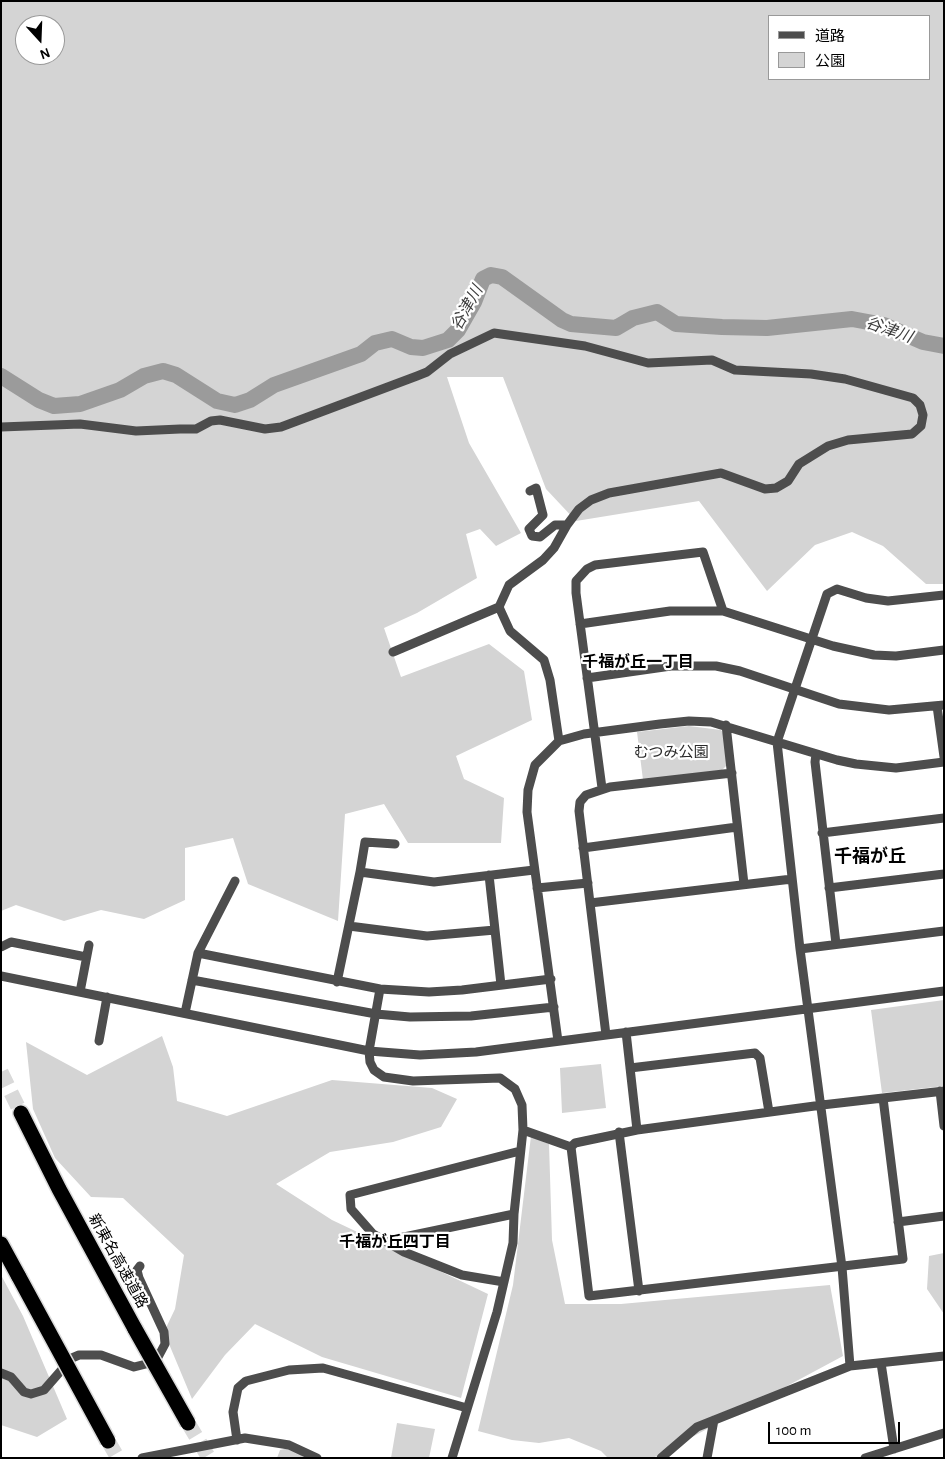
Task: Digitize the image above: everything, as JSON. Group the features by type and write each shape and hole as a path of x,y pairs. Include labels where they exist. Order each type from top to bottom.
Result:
{"highway":[{"name":"新東名高速道路","path":"21,1113 59,1189 188,1423"},
{"path":"1,1244 108,1441"}],"street":[{"path":"1,427 80,424 136,431 180,430 196,429 212,421 220,420 265,429 281,427 428,372 450,354 494,333 585,346 648,363 712,360 735,370 811,374 845,379 913,398 920,406 924,415 921,426 912,434 848,440 828,446 799,464 788,481 776,488 765,489 721,473 609,493 591,500 579,509 549,554 509,584 499,607 393,652"},
{"path":"530,491 536,488 543,515 529,529 532,536 540,537 554,525 567,525"},
{"path":"602,788 576,581 587,569 595,565 703,552 722,611"},
{"path":"850,1366 842,1267 800,949 777,742 827,594 837,589 866,598 888,601 944,595"},
{"path":"499,607 510,631 544,660 550,680 559,741"},
{"path":"580,624 670,611 722,611 812,639 874,655 896,656 944,650"},
{"path":"587,678 671,666 716,666 740,671 839,704 863,708 912,709 940,706 944,757"},
{"path":"558,1041 527,812 528,790 535,765 559,741 594,733 689,721 726,725 837,760 879,767 896,768 944,762"},
{"path":"726,725 744,884"},
{"path":"816,754 815,762 822,833 836,944"},
{"path":"606,1035 583,848 579,811 580,802 586,795 602,788 732,772"},
{"path":"822,833 944,818"},
{"path":"583,848 737,827"},
{"path":"337,982 365,842 395,844"},
{"path":"360,872 434,882 534,870"},
{"path":"829,888 944,874"},
{"path":"489,875 501,985"},
{"path":"590,903 792,879"},
{"path":"185,1013 198,953 234,881"},
{"path":"537,888 588,884"},
{"path":"349,926 427,936 495,930"},
{"path":"800,949 944,931"},
{"path":"1,947 11,942 86,957"},
{"path":"80,992 88,945"},
{"path":"198,953 380,989 429,992 551,979"},
{"path":"1,976 369,1051 412,1054 444,1054 558,1041 944,991"},
{"path":"192,980 376,1014 441,1017 554,1007"},
{"path":"380,989 369,1051 370,1062 374,1070 398,1080 500,1078 507,1082 519,1095 522,1105 523,1130 514,1214 513,1243 504,1282 452,1458"},
{"path":"99,1041 107,997"},
{"path":"626,1032 637,1130"},
{"path":"630,1068 755,1053 760,1058 769,1112"},
{"path":"571,1147 575,1143 619,1132 942,1091 944,1126"},
{"path":"571,1147 589,1296 902,1259 883,1098"},
{"path":"523,1130 571,1147"},
{"path":"619,1132 639,1291"},
{"path":"504,1282 462,1275 404,1252 373,1234 351,1209 350,1195 520,1152"},
{"path":"385,1241 514,1214"},
{"path":"898,1222 944,1216"},
{"path":"1,1373 11,1377 24,1392 31,1394 44,1390 63,1366 79,1355 101,1355 134,1366 150,1363 157,1359 165,1344 164,1332 138,1278 137,1270 140,1266"},
{"path":"661,1458 697,1427 850,1366 944,1356"},
{"path":"881,1363 894,1449"},
{"path":"237,1440 233,1412 238,1388 246,1381 289,1370 323,1368 467,1408"},
{"path":"707,1458 714,1420"},
{"path":"865,1458 944,1433"},
{"path":"142,1458 237,1440 261,1439 289,1445 317,1458"}],"green space":[{"path":"1,1 944,1 944,584 926,584 883,546 852,532 815,545 767,591 699,501 576,521 546,489 503,377 447,377 469,443 521,533 496,546 480,529 466,534 477,578 417,613 384,628 401,677 489,644 524,671 532,720 456,756 464,779 504,798 501,843 408,843 384,804 345,814 338,921 248,884 233,838 185,848 185,900 144,919 101,910 64,921 16,905 1,911"},
{"name":"むつみ公園","path":"689,726 721,730 724,734 727,765 722,770 643,780 637,732"},
{"path":"944,1000 944,1086 882,1093 871,1010"},
{"path":"162,1036 173,1067 177,1101 227,1116 332,1080 432,1088 457,1099 441,1127 393,1142 330,1152 276,1184 332,1220 488,1294 461,1398 322,1357 255,1324 225,1355 192,1399 164,1332 175,1309 184,1255 123,1198 91,1197 55,1158 33,1109 26,1042 87,1075"},
{"path":"601,1064 606,1108 562,1113 560,1068"},
{"path":"531,1136 549,1144 552,1240 565,1304 621,1304 830,1285 843,1356 653,1458 608,1458 601,1451 569,1438 539,1443 512,1440 478,1431 513,1285"},
{"path":"944,1253 944,1314 927,1289 929,1256"},
{"path":"1,1275 23,1316 67,1419 37,1437 1,1425"},
{"path":"397,1423 435,1429 429,1458 391,1458"},
{"path":"289,1448 310,1458 277,1458 280,1450"}],"waterway":[{"name":"谷津川","path":"1,376 39,400 54,406 80,404 120,390 144,376 163,371 176,375 217,401 235,405 250,400 274,385 361,354 375,343 392,339 411,347 423,348 448,340 458,330 474,302 483,279 491,275 502,277 562,320 571,324 616,328 633,318 657,312 676,324 722,327 767,328 852,319 884,325 923,342 944,346"}],"tunnel":[{"path":"1,1072 21,1113"},
{"path":"188,1423 209,1458"},
{"path":"108,1441 118,1458"}],"district":[{"name":"千福が丘一丁目","path":"638,662"},
{"name":"千福が丘","path":"870,857"},
{"name":"千福が丘四丁目","path":"395,1242"}]}
